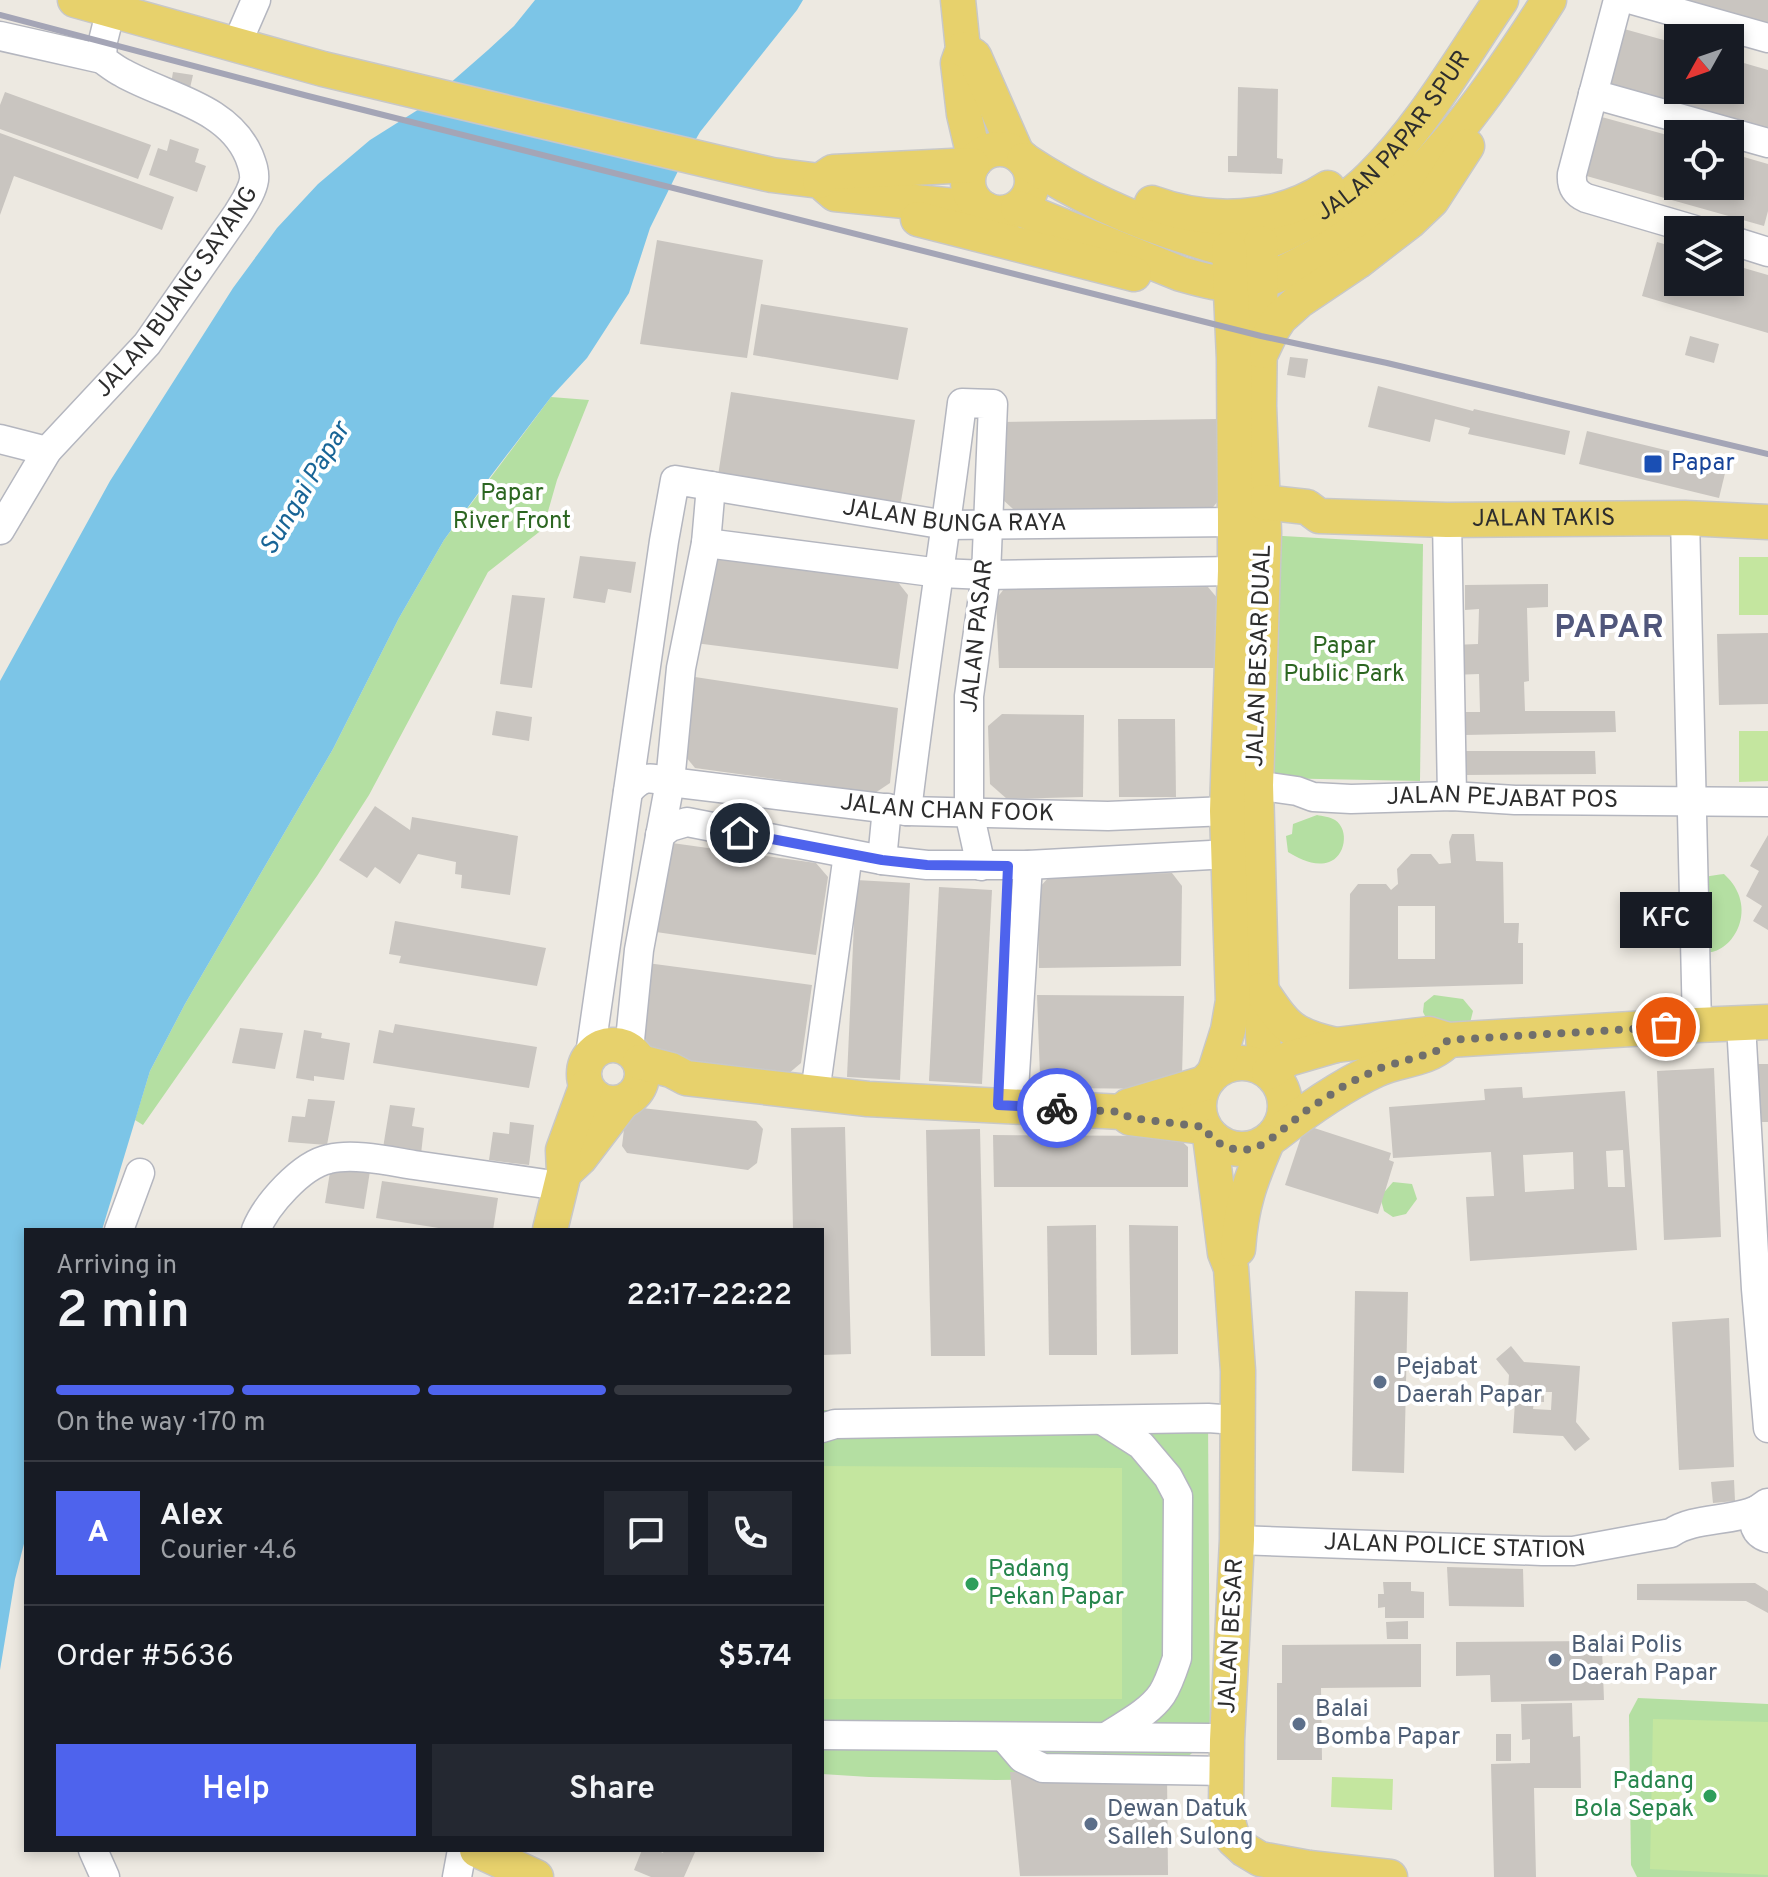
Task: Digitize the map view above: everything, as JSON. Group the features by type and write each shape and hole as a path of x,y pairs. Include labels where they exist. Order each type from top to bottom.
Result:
{"main road":[{"path":"75,0 323,69 772,175 833,188 1002,208 1026,200 1031,191 1030,169 1021,157 974,56 963,49"},
{"path":"958,0 963,49 958,63 974,163"},
{"name":"JALAN PAPAR SPUR","path":"1245,246 1289,233 1346,198 1370,178 1430,106 1501,0"},
{"name":"JALAN PAPAR SPUR","path":"1496,80 1549,0"},
{"path":"833,188 863,205 1186,287 1212,311 1247,356 1299,301 1357,262 1432,200 1479,127 1496,80"},
{"path":"1245,246 1179,235 1132,218 1066,187 1006,150 995,149 984,153 974,163 969,175 971,194 977,203 1002,208 1181,274 1205,281 1246,283 1299,266 1333,246 1391,203 1424,169 1496,80"},
{"path":"1066,187 1119,190 1170,210 1193,215 1265,213 1295,205 1324,191 1361,166 1398,147"},
{"path":"833,188 833,172 974,163"},
{"name":"JALAN BESAR DUAL","path":"1210,1077 1228,1030 1233,1001 1229,854 1246,803 1254,519 1245,246"},
{"name":"JALAN TAKIS","path":"1254,519 1307,507 1319,516 1447,520 1685,518 1768,522"},
{"name":"JALAN BESAR DUAL","path":"1254,519 1235,571 1246,803 1267,1070"},
{"path":"1261,990 1284,1023 1293,1030 1311,1039 1336,1045"},
{"path":"1267,1070 1288,1059 1336,1045 1429,1034 1448,1040 1754,1023"},
{"path":"1210,1077 1199,1097 1198,1113 1207,1132 1223,1146 1238,1150 1253,1149 1347,1084 1380,1068 1435,1052 1448,1040"},
{"path":"550,1228 562,1180 563,1150 588,1071 605,1046 613,1044 622,1046 632,1076"},
{"path":"1122,1112 1128,1106 1210,1077 1227,1065 1240,1062 1253,1064 1267,1070 1283,1091 1285,1114 1271,1139"},
{"path":"588,1071 591,1094 605,1103 632,1076 671,1070 686,1078 868,1099 1122,1112 1130,1118 1207,1132"},
{"path":"562,1180 580,1158 632,1076"},
{"name":"JALAN BESAR","path":"1207,1132 1225,1253 1231,1268 1238,1371 1237,1540 1226,1805 1229,1825 1233,1839 1260,1859 1390,1877"},
{"name":"JALAN BESAR","path":"1231,1268 1237,1255 1246,1193 1271,1139"},
{"path":"481,1852 536,1877"}],"street":[{"path":"236,46 256,0"},
{"path":"1618,0 1571,181 1579,195 1664,221"},
{"path":"1633,0 1768,38"},
{"path":"102,59 111,9"},
{"name":"JALAN BUANG SAYANG","path":"0,36 102,59 123,73 203,109 237,137 254,167 250,193 238,213 147,344 47,451 0,530"},
{"path":"1593,94 1768,143"},
{"path":"1744,244 1768,252"},
{"name":"JALAN PASAR","path":"882,860 897,809 921,694 962,403 993,404 986,575 969,696 969,812 1006,866 1006,1105"},
{"path":"0,439 47,451"},
{"name":"JALAN BUNGA RAYA","path":"628,792 675,480 946,525 1254,519"},
{"path":"632,1076 639,950 670,782 681,668 706,543 711,486"},
{"path":"1685,518 1697,1025"},
{"path":"1447,520 1452,796"},
{"path":"706,543 940,573 1235,571"},
{"name":"JALAN CHAN FOOK","path":"628,792 643,779 654,778 897,809 1108,816 1246,803"},
{"name":"JALAN PEJABAT POS","path":"1246,803 1297,791 1313,797 1351,799 1452,796 1515,800 1768,802"},
{"path":"588,1071 628,792"},
{"name":"JALAN CHAN FOOK","path":"660,835 670,827 687,822 848,854 927,865 1006,866 1229,854"},
{"path":"815,1093 848,854"},
{"path":"1754,1023 1750,1165 1762,1288 1768,1428"},
{"path":"257,1228 272,1203 299,1176 313,1165 329,1159 373,1159 562,1180"},
{"path":"120,1228 140,1173"},
{"path":"1101,1420 1141,1445 1168,1477 1178,1496 1177,1658 1162,1694 1149,1708 1106,1737"},
{"path":"824,1427 835,1424 1236,1420"},
{"name":"JALAN POLICE STATION","path":"1237,1540 1573,1551 1671,1533 1680,1526 1743,1516 1763,1521"},
{"path":"824,1735 1210,1738 1227,1756"},
{"path":"1004,1737 1022,1758 1043,1768 1227,1756"},
{"path":"94,1852 105,1877"},
{"path":"457,1877 462,1852"}],"green space":[{"name":"Papar River Front","path":"551,397 589,400 557,480 543,529 488,572 369,795 317,876 143,1125 135,1120 150,1071 185,1004 333,749 399,618 444,540"},
{"name":"Papar Public Park","path":"1266,535 1423,544 1420,781 1269,778"},
{"path":"1739,557 1768,557 1768,615 1739,615"},
{"path":"1739,731 1768,731 1768,781 1739,782"},
{"path":"1317,815 1335,820 1344,836 1339,855 1329,862 1318,864 1288,852 1286,836 1292,834 1293,824"},
{"path":"1724,874 1736,890 1741,906 1740,921 1735,935 1726,945 1715,951 1703,952 1690,944 1678,928 1675,916 1678,904 1691,883"},
{"path":"1434,995 1463,999 1473,1011 1470,1023 1464,1029 1427,1020 1423,1012 1424,1003"},
{"path":"1393,1182 1412,1184 1417,1199 1406,1214 1393,1217 1384,1211 1380,1197"},
{"path":"824,1410 1208,1418 1210,1738 1161,1779 824,1774"},
{"name":"Padang Pekan Papar","path":"824,1466 1122,1468 1122,1699 824,1699"},
{"name":"Padang Bola Sepak","path":"1638,1698 1768,1704 1768,1877 1637,1877 1631,1865 1629,1715"},
{"name":"Padang Bola Sepak","path":"1653,1719 1768,1722 1768,1875 1650,1869"},
{"path":"1332,1777 1393,1779 1392,1810 1331,1807"}],"water":[{"name":"Sungai Papar","path":"535,0 803,0 700,132 650,228 629,293 587,358 551,397 444,540 399,618 333,749 185,1004 150,1071 103,1228 24,1228 24,1544 0,1670 0,681 110,481 233,288 277,228 318,184 370,140 424,106 514,26"}],"building":[{"path":"1683,0 1768,0 1768,25"},
{"path":"1617,27 1664,40 1664,101 1602,83"},
{"path":"1744,63 1768,70 1768,132 1744,125 1744,120 1727,120 1673,104 1744,104"},
{"path":"173,72 193,75 190,88 171,84"},
{"path":"1238,87 1278,89 1277,158 1283,159 1282,174 1228,172 1228,156 1237,156"},
{"path":"5,92 151,145 138,179 0,129 0,105"},
{"path":"1598,116 1664,134 1664,198 1583,175"},
{"path":"0,133 174,197 162,230 14,176 0,215"},
{"path":"170,139 199,149 195,162 206,166 197,192 149,175 158,148 167,151"},
{"path":"1744,157 1768,164 1768,211 1764,226 1744,220 1744,216 1729,216 1672,200 1744,200"},
{"path":"657,240 763,260 747,358 640,344"},
{"path":"1657,242 1664,244 1664,296 1744,296 1744,268 1768,275 1768,333 1642,296"},
{"path":"761,304 908,328 898,380 753,355"},
{"path":"1690,336 1719,344 1714,363 1685,355"},
{"path":"1290,357 1308,359 1305,378 1287,375"},
{"path":"1378,386 1473,411 1570,431 1565,455 1468,434 1470,428 1435,419 1430,442 1368,427"},
{"path":"731,392 915,420 900,507 717,482"},
{"path":"1219,419 1222,496 1210,511 1013,509 1001,498 1001,422"},
{"name":"Papar","path":"1587,431 1727,465 1719,498 1579,464"},
{"path":"580,556 636,562 631,593 608,589 605,603 573,598"},
{"path":"721,558 897,581 908,595 898,669 695,643 707,567"},
{"path":"1548,584 1548,607 1527,608 1529,681 1524,682 1525,711 1615,711 1616,732 1465,735 1465,712 1480,712 1479,674 1452,675 1452,645 1478,644 1479,609 1465,610 1465,585"},
{"path":"1208,587 1218,599 1217,668 999,668 996,599 1004,589"},
{"path":"512,595 545,598 532,688 500,684"},
{"path":"1768,633 1768,704 1719,705 1717,634"},
{"path":"695,677 898,708 890,783 875,793 695,768 686,757"},
{"path":"496,711 532,717 529,741 492,735"},
{"path":"1002,714 1084,715 1083,797 1007,799 990,784 988,726"},
{"path":"1118,719 1175,719 1176,797 1119,797"},
{"path":"1465,751 1595,751 1596,774 1465,775"},
{"path":"375,806 410,830 412,817 518,836 510,895 461,888 462,875 455,874 456,862 418,854 400,884 375,867 367,878 339,860"},
{"path":"1452,834 1474,834 1476,861 1503,862 1504,923 1519,923 1518,943 1523,943 1523,984 1349,989 1350,894 1358,884 1386,884 1391,890 1398,884 1397,869 1411,854 1431,854 1439,864 1451,863 1449,842","holes":["1398,906 1435,906 1435,959 1398,959"]},
{"path":"1768,835 1768,930 1753,921 1762,906 1746,896 1759,871 1750,866"},
{"path":"672,843 816,863 828,877 816,955 649,931"},
{"path":"1172,873 1182,886 1181,966 1039,968 1038,889 1050,876"},
{"path":"856,880 910,883 900,1080 847,1077"},
{"path":"939,887 992,890 982,1084 929,1081"},
{"path":"395,921 546,948 537,986 399,963 401,956 389,954"},
{"path":"647,963 812,985 801,1063 788,1074 647,1055 637,1042"},
{"path":"1037,995 1184,996 1182,1077 1172,1089 1053,1088 1040,1076"},
{"path":"395,1024 537,1047 529,1088 373,1063 379,1030 393,1033"},
{"path":"240,1028 283,1033 275,1069 232,1063"},
{"path":"304,1030 322,1033 321,1038 350,1043 344,1080 314,1076 314,1081 296,1078"},
{"path":"1749,1064 1768,1064 1768,1122 1751,1122"},
{"path":"1714,1068 1721,1237 1664,1240 1657,1071"},
{"path":"1522,1087 1523,1098 1625,1091 1637,1250 1470,1261 1466,1197 1494,1196 1491,1152 1393,1158 1389,1107 1485,1100 1484,1089","holes":["1623,1150 1625,1187 1608,1187 1606,1151","1573,1152 1574,1189 1525,1192 1523,1155"]},
{"path":"308,1099 335,1101 327,1145 288,1142 292,1116 305,1117"},
{"path":"390,1105 415,1108 412,1126 424,1128 421,1154 383,1148"},
{"path":"633,1107 756,1121 763,1129 757,1163 748,1170 627,1153 622,1146 626,1113"},
{"path":"510,1122 534,1125 529,1165 489,1160 493,1132 509,1134"},
{"path":"1305,1125 1391,1153 1389,1160 1394,1162 1378,1214 1285,1185"},
{"path":"845,1127 851,1354 824,1355 824,1228 793,1228 791,1128"},
{"path":"980,1129 985,1356 931,1356 926,1130"},
{"path":"993,1135 1176,1136 1188,1147 1188,1187 994,1187"},
{"path":"331,1166 370,1171 364,1209 325,1203"},
{"path":"382,1181 498,1198 493,1228 438,1228 376,1218"},
{"path":"1096,1225 1097,1355 1049,1355 1047,1226"},
{"path":"1129,1225 1178,1226 1178,1354 1131,1355"},
{"name":"Pejabat Daerah Papar","path":"1355,1291 1408,1292 1404,1473 1352,1471"},
{"path":"1729,1318 1734,1467 1679,1470 1672,1322"},
{"path":"1511,1346 1524,1362 1580,1366 1576,1422 1590,1439 1575,1451 1563,1436 1513,1433 1515,1402 1507,1402 1509,1375 1496,1359","holes":["1544,1392 1552,1392 1551,1410 1533,1409 1534,1402 1544,1402"]},
{"path":"1734,1480 1735,1501 1713,1503 1711,1482"},
{"path":"1447,1567 1523,1569 1524,1607 1449,1606"},
{"path":"1383,1582 1411,1582 1411,1591 1424,1592 1424,1618 1385,1618 1385,1607 1378,1608 1378,1594 1384,1594"},
{"path":"1755,1583 1768,1591 1768,1613 1746,1601 1637,1600 1637,1584"},
{"path":"1408,1621 1408,1639 1387,1639 1386,1622"},
{"path":"1599,1641 1604,1700 1491,1702 1490,1675 1456,1676 1456,1642"},
{"path":"1421,1644 1421,1687 1321,1688 1322,1760 1277,1760 1277,1683 1282,1683 1282,1645"},
{"path":"1572,1703 1573,1737 1580,1736 1581,1788 1534,1788 1536,1877 1494,1877 1491,1764 1530,1763 1530,1739 1522,1740 1521,1704"},
{"path":"1496,1734 1511,1734 1511,1761 1496,1761"},
{"name":"Dewan Datuk Salleh Sulong","path":"1010,1772 1167,1773 1168,1875 1020,1876"},
{"path":"641,1852 695,1852 684,1877 651,1877 634,1870"}],"railway":[{"path":"0,15 308,96 1261,336 1768,454"}],"way so far":[{"path":"1057,1108 1122,1112 1130,1118 1204,1127 1223,1146 1238,1150 1253,1149 1347,1084 1380,1068 1435,1052 1448,1040 1666,1027"}],"place":[{"name":"Papar","path":"1653,464"},
{"name":"KFC","path":"1666,1027"},
{"name":"Pejabat Daerah Papar","path":"1380,1382"},
{"name":"Padang Pekan Papar","path":"972,1584"},
{"name":"Balai Polis Daerah Papar","path":"1555,1660"},
{"name":"Balai Bomba Papar","path":"1299,1724"},
{"name":"Padang Bola Sepak","path":"1710,1796"},
{"name":"Dewan Datuk Salleh Sulong","path":"1091,1824"}],"district":[{"name":"PAPAR","path":"1610,629"}],"route":[{"path":"740,833 882,860 927,865 1008,866 998,1105 1057,1108"}]}
